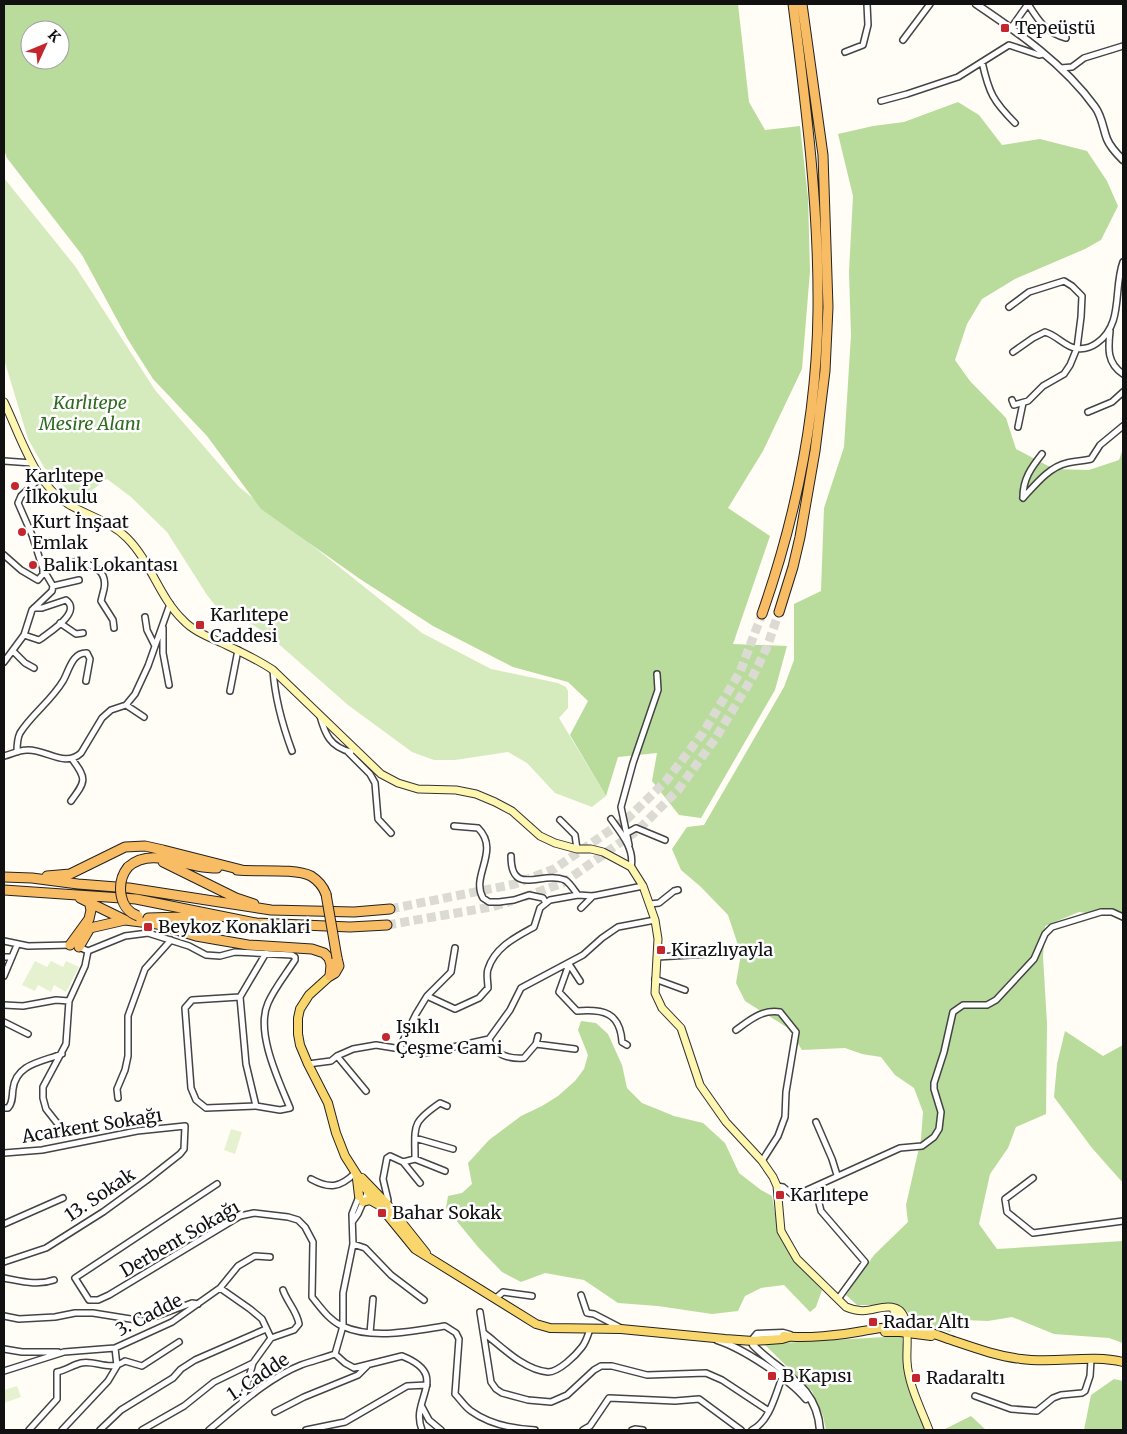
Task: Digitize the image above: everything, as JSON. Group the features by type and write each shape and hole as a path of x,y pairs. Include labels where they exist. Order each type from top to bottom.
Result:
{"highway":[{"path":"762,614 779,562 800,479 816,361 818,309 815,204 806,105 793,4"},
{"path":"779,612 800,537 815,451 825,371 828,306 822,155 802,4"},
{"path":"32,878 70,874 125,847 145,846 242,870"},
{"path":"152,857 236,898 271,910"},
{"path":"231,943 130,913 125,908 121,892 121,878 128,867 134,862 152,857 197,866 295,872 310,876 321,884 326,894 339,966 335,973 330,976"},
{"path":"4,877 129,888 271,910 354,912 390,909"},
{"path":"4,890 136,899 256,923"},
{"path":"71,894 89,901 125,920"},
{"path":"74,946 92,910 89,901"},
{"path":"148,918 182,917 256,923 350,927 387,925"},
{"path":"74,946 90,928 125,920 157,924 196,936 248,946 312,949 324,953 329,958 331,965 330,976"}],"main road":[{"path":"4,402 40,478 60,498 80,510 105,521 127,537 145,560 170,604 183,621 201,633 238,650 273,670 358,754 381,774 398,783 418,789 456,790 476,794 512,811 540,836 555,843 577,849 591,849 603,852 631,867 643,886 655,920 658,939 655,993 662,1008 681,1028 700,1085 726,1122 762,1161 773,1177 777,1186 781,1231 797,1259 846,1308 856,1312 896,1309 904,1314 921,1332"},
{"path":"330,976 309,995 300,1009 298,1018 300,1045 328,1103 336,1133 345,1156 355,1173 392,1214 399,1219"},
{"path":"355,1173 361,1199 370,1200 378,1204"},
{"path":"368,1188 387,1204 429,1258"},
{"path":"368,1188 378,1204 415,1249 536,1324 550,1328 621,1329 753,1339 782,1339 905,1329"},
{"path":"891,1310 897,1318 893,1327"},
{"path":"891,1310 900,1317 905,1329"},
{"path":"904,1314 909,1377 929,1430"},
{"path":"862,1332 877,1328 893,1327 905,1329 945,1338 1021,1360 1123,1362"},
{"path":"906,1347 921,1332"}],"street":[{"path":"845,52 863,45 868,25 867,4"},
{"path":"903,40 930,4"},
{"path":"976,4 1011,28 1061,68 1079,86 1097,109 1107,141 1123,160"},
{"path":"1011,28 1028,4 1044,27 1052,34 1066,38"},
{"path":"881,101 958,77 1009,45 1039,55 1043,54"},
{"path":"1061,68 1072,67 1084,58 1123,46"},
{"path":"982,62 990,93 998,106 1015,123"},
{"path":"1123,262 1120,269 1117,306 1110,331 1108,349 1109,357 1115,368 1123,374"},
{"path":"1009,307 1029,292 1064,282 1072,286 1082,296 1077,348 1064,374 1051,380 1028,401 1014,405 1012,400"},
{"path":"1013,352 1045,332 1057,336 1073,348 1086,349 1094,345 1110,331"},
{"path":"1088,412 1118,398 1123,392"},
{"path":"1018,427 1023,403"},
{"path":"1042,454 1026,476 1023,486 1023,498 1046,474 1056,467 1091,459 1100,445 1123,426"},
{"path":"4,461 32,463"},
{"path":"4,662 24,635 34,608 51,593 53,586 44,569 18,500 40,478"},
{"path":"4,555 21,570 38,580 43,574 44,569"},
{"path":"44,569 62,567 77,561 101,571 105,581 101,601 113,620 114,628"},
{"path":"53,586 80,580"},
{"path":"24,635 39,640 70,613 70,603 66,600 42,608 34,608"},
{"path":"4,756 26,750 38,750 48,756 72,759 81,753 102,718 111,710 126,705 135,694 170,604"},
{"path":"145,617 147,630 155,646"},
{"path":"60,623 76,634 83,633"},
{"path":"163,625 163,653 169,685"},
{"path":"230,692 238,650"},
{"path":"13,651 24,664 34,668"},
{"path":"16,752 20,733 56,691 74,659 82,653 87,653 90,659 86,681"},
{"path":"273,670 275,696 281,721 292,751"},
{"path":"631,867 632,861 622,807 633,763 658,690 657,674"},
{"path":"126,705 144,717"},
{"path":"320,715 323,728 337,748 358,754"},
{"path":"348,752 370,774 375,783 378,820 391,833"},
{"path":"71,801 81,788 83,781 82,773 72,759"},
{"path":"611,819 628,846"},
{"path":"560,820 576,835 577,849"},
{"path":"454,826 478,828 483,832 488,852 479,888 483,898 488,902 499,902 529,895 543,898 546,903"},
{"path":"627,833 636,828 665,840"},
{"path":"511,856 511,870 514,876 521,880 555,878 565,880 578,895"},
{"path":"428,996 455,1009 479,998 488,988 488,969 500,950 508,942 534,927 540,908 550,900 578,895 593,896 643,886"},
{"path":"650,904 659,903 674,890 678,890"},
{"path":"581,908 593,896"},
{"path":"777,1186 783,1187 794,1196 900,1148 922,1146 929,1142 937,1133 942,1118 934,1089 935,1077 944,1052 951,1015 956,1008 963,1005 987,1005 996,1000 1034,959 1045,934 1052,928 1101,912 1112,912 1123,917"},
{"path":"308,1064 331,1061 353,1049 376,1045 426,1053 489,1039 510,1010 521,988 547,973 569,964 618,928 655,920"},
{"path":"4,941 17,945 74,946 88,951 125,936 148,933 189,946 206,955 220,956 235,952 292,955 295,957 295,960 268,1004 264,1019 272,1066 290,1108 280,1110 256,1106 206,1108 196,1100 191,1088 185,1008 192,1000 240,996"},
{"path":"118,1098 117,1089 125,1070 128,1056 128,1016 145,968 171,940"},
{"path":"4,976 17,945"},
{"path":"399,1049 416,1014 428,996 451,972 455,948"},
{"path":"61,1128 46,1109 43,1087 66,1044 69,1001 85,966 88,951"},
{"path":"256,1106 246,1064 240,996 266,953"},
{"path":"657,957 708,954"},
{"path":"4,957 12,956"},
{"path":"569,964 580,981"},
{"path":"569,964 560,992 577,1011 592,1010 613,1017 621,1029 622,1042 627,1045"},
{"path":"655,979 685,990"},
{"path":"4,1005 24,1006 56,1000 69,1001"},
{"path":"736,1030 756,1016 770,1010 780,1012 796,1032 786,1092 785,1117 778,1136 762,1161"},
{"path":"4,1022 28,1034"},
{"path":"489,1039 496,1052 516,1058 524,1058 536,1044 538,1036"},
{"path":"536,1044 575,1049"},
{"path":"4,1108 8,1108 11,1105 14,1082 19,1072 31,1064 62,1054"},
{"path":"338,1056 366,1091"},
{"path":"415,1159 416,1127 423,1115 440,1103 447,1106"},
{"path":"816,1122 837,1175"},
{"name":"Acarkent Sokağı","path":"4,1154 42,1150 137,1131 185,1126"},
{"name":"13. Sokak","path":"4,1262 46,1248 103,1212 147,1180 184,1149 185,1126"},
{"path":"415,1138 453,1149"},
{"path":"387,1204 384,1179 386,1161 390,1156 403,1162 420,1183"},
{"path":"403,1162 415,1159 445,1171"},
{"path":"311,1179 322,1185 330,1186 345,1182 355,1173"},
{"path":"1033,1178 1005,1199 1007,1212 1032,1233 1123,1221"},
{"name":"Derbent Sokağı","path":"216,1184 75,1278 89,1300 98,1300 109,1295 240,1216 254,1213 288,1217 298,1220 305,1227 313,1242 312,1297 328,1316 343,1326 377,1334 445,1326 456,1333 459,1339 455,1394 470,1410 488,1421 521,1429 535,1430"},
{"path":"822,1184 819,1189 818,1203 821,1211 865,1262 838,1299"},
{"path":"368,1188 354,1209 352,1221 353,1244 343,1293 343,1326 335,1354 354,1368 402,1356 423,1366 426,1374 426,1385 418,1420 422,1430"},
{"path":"4,1224 63,1198"},
{"path":"353,1244 364,1248 392,1275 424,1300"},
{"name":"3. Cadde","path":"4,1371 64,1352 115,1348 172,1322 220,1288 238,1266 255,1256 270,1257"},
{"path":"4,1278 44,1284 54,1280"},
{"path":"220,1288 262,1319 271,1338"},
{"path":"242,1402 253,1363 271,1338 294,1330 299,1324 298,1316 286,1299 283,1290"},
{"path":"496,1298 503,1292 532,1296"},
{"path":"581,1295 587,1312 621,1329"},
{"path":"370,1333 373,1299"},
{"path":"4,1316 19,1319 54,1317 75,1313 94,1313 143,1321 192,1303 199,1304"},
{"path":"480,1312 491,1382 502,1394 528,1400 551,1402 567,1395 594,1370 601,1366 612,1366 647,1375 706,1373 722,1380 769,1411"},
{"path":"100,1430 122,1410 173,1378 181,1369 195,1360 266,1329"},
{"path":"484,1333 522,1362 549,1372 565,1364 578,1352 583,1346 590,1329"},
{"path":"798,1337 783,1333 757,1334 753,1339 755,1347 783,1368 805,1390 817,1412 819,1430"},
{"path":"704,1336 730,1346 755,1360 801,1393 811,1408 819,1430"},
{"path":"62,1430 108,1381 117,1366 125,1361 142,1366 179,1342"},
{"path":"115,1348 117,1366"},
{"path":"4,1350 64,1352"},
{"name":"1. Cadde","path":"209,1430 242,1402 282,1374 301,1365 335,1354"},
{"path":"976,1396 1011,1409 1037,1411 1053,1398 1085,1391 1090,1376 1091,1360"},
{"path":"29,1430 57,1400 57,1372 81,1363 117,1366"},
{"path":"142,1430 184,1406 214,1382 253,1363"},
{"path":"275,1412 304,1397 358,1375 367,1366"},
{"path":"752,1430 759,1427 769,1411 782,1378"},
{"path":"306,1430 345,1422 407,1386 426,1385"},
{"path":"584,1430 590,1426 610,1398 675,1401 698,1399 741,1430"},
{"path":"422,1407 429,1420 441,1430"},
{"path":"632,1430 643,1430"}],"green space":[{"path":"4,4 738,4 749,102 765,130 800,126 808,198 810,271 802,369 763,451 728,508 770,536 733,644 787,646 775,690 701,818 679,815 652,781 657,753 618,757 606,796 570,735 588,701 568,682 513,667 433,626 360,579 261,509 207,436 153,379 127,338 82,255 7,158 4,150"},
{"path":"958,102 979,115 1002,145 1040,139 1087,151 1107,181 1118,206 1101,240 1085,249 1015,279 982,299 967,324 955,360 970,381 1006,418 1016,449 1054,469 1089,470 1119,460 1123,449 1123,914 1109,916 1079,912 1045,926 1043,957 1047,1023 1046,1114 1016,1127 1008,1148 990,1174 979,1224 997,1249 1123,1241 1123,1343 1109,1338 1054,1334 1012,1317 988,1321 963,1320 950,1332 920,1324 900,1305 857,1305 846,1295 874,1255 908,1222 906,1205 921,1139 923,1112 914,1088 895,1075 881,1057 862,1054 845,1048 802,1050 788,1028 745,1001 736,983 741,954 728,915 701,887 681,870 672,849 687,827 704,825 784,687 794,660 794,604 821,591 824,508 844,447 851,335 849,272 853,196 838,134 873,126 904,122"},
{"name":"Karlıtepe Mesire Alanı","path":"4,178 75,266 155,390 239,487 422,633 491,669 558,683 566,687 568,691 568,708 559,718 606,796 592,807 555,793 527,763 508,752 455,760 434,760 412,752 348,705 273,639 255,626 218,609 167,532 131,497 107,479 88,493 76,498 44,467 28,439 4,359"},
{"path":"35,961 47,967 51,961 63,967 66,961 79,967 66,992 54,985 51,992 38,985 35,991 22,985"},
{"path":"581,1021 596,1023 608,1034 622,1065 627,1088 642,1103 674,1116 703,1123 725,1143 739,1173 772,1196 778,1230 792,1256 822,1290 816,1307 810,1312 784,1285 761,1288 745,1296 738,1311 712,1314 658,1306 618,1303 584,1280 545,1273 521,1282 502,1272 478,1247 446,1208 448,1196 462,1193 472,1184 468,1163 489,1140 521,1116 558,1096 575,1081 584,1069 588,1055 578,1030"},
{"path":"1065,1031 1103,1056 1123,1045 1123,1183 1092,1148 1054,1097 1057,1064"},
{"path":"231,1129 242,1132 235,1154 224,1150"},
{"path":"902,1336 907,1380 930,1430 826,1430 823,1416 812,1391 764,1344"},
{"path":"1114,1379 1123,1381 1123,1430 1084,1430 1091,1395"},
{"path":"17,1386 21,1397 4,1403 4,1390"},
{"path":"971,1416 986,1430 943,1430"}],"tunnel":[{"path":"524,897 563,883 638,830 678,790 715,739 752,678 767,647 779,612"},
{"path":"390,909 515,884 554,869 628,818 666,781 703,733 740,672 762,614"},
{"path":"387,925 491,907 512,901"}],"place":[{"name":"Tepeüstü","path":"1005,28"},
{"name":"Karlıtepe İlkokulu","path":"15,486"},
{"name":"Kurt İnşaat Emlak","path":"22,532"},
{"name":"Balık Lokantası","path":"33,565"},
{"name":"Karlıtepe Caddesi","path":"200,625"},
{"name":"Beykoz Konaklari","path":"148,927"},
{"name":"Kirazlıyayla","path":"661,950"},
{"name":"Işıklı Çeşme Cami","path":"386,1037"},
{"name":"Karlıtepe","path":"780,1195"},
{"name":"Bahar Sokak","path":"382,1213"},
{"name":"Radar Altı","path":"873,1322"},
{"name":"B Kapısı","path":"772,1376"},
{"name":"Radaraltı","path":"916,1378"}]}
